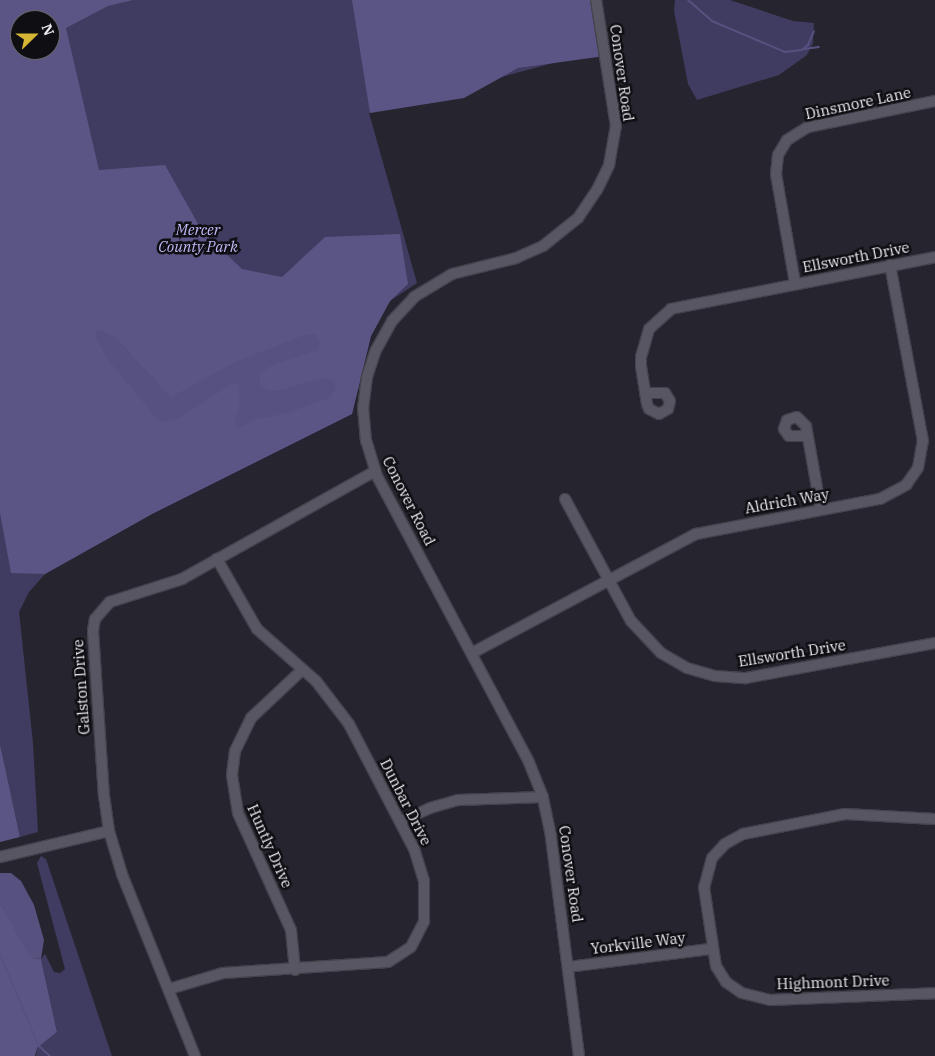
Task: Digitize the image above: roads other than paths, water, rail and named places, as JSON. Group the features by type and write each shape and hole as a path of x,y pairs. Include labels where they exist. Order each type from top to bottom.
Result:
{"street":[{"name":"Conover Road","path":"579,1056 551,836 543,796 529,762 375,471 366,441 364,393 376,350 392,321 414,297 441,279 469,268 516,258 556,238 578,218 604,179 612,153 616,126 596,0"},
{"name":"Dinsmore Lane","path":"795,283 776,174 778,155 787,140 808,127 935,101"},
{"name":"Ellsworth Drive","path":"646,393 642,348 649,329 662,314 680,305 935,257"},
{"name":"Aldrich Way","path":"472,653 705,531 890,496 906,484 921,459 923,441 890,265"},
{"path":"808,436 821,510"},
{"name":"Galston Drive","path":"195,1056 122,874 109,831 102,768 93,631 95,619 110,602 164,587 218,560 375,471"},
{"name":"Ellsworth Drive","path":"565,499 630,621 649,643 674,662 715,676 761,676 935,643"},
{"name":"Dunbar Drive","path":"169,990 223,973 295,970 388,962 404,954 417,940 424,922 424,881 414,849 401,821 340,709 303,668 257,629 218,560"},
{"name":"Huntly Drive","path":"295,970 291,930 238,813 232,775 235,751 251,718 303,668"},
{"path":"401,821 430,808 458,800 543,796"},
{"path":"711,949 704,877 712,858 733,838 845,814 935,819"},
{"path":"0,857 109,831"},
{"name":"Yorkville Way","path":"568,966 711,949"},
{"name":"Highmont Drive","path":"711,949 721,975 734,989 751,997 770,1000 935,993"}],"waterway":[{"path":"688,0 712,21 785,52 802,50 808,45 814,31"},
{"path":"804,49 819,47"},
{"path":"0,954 38,1045 50,1056"}],"park label":[{"name":"Mercer County Park","path":"198,238"}]}
